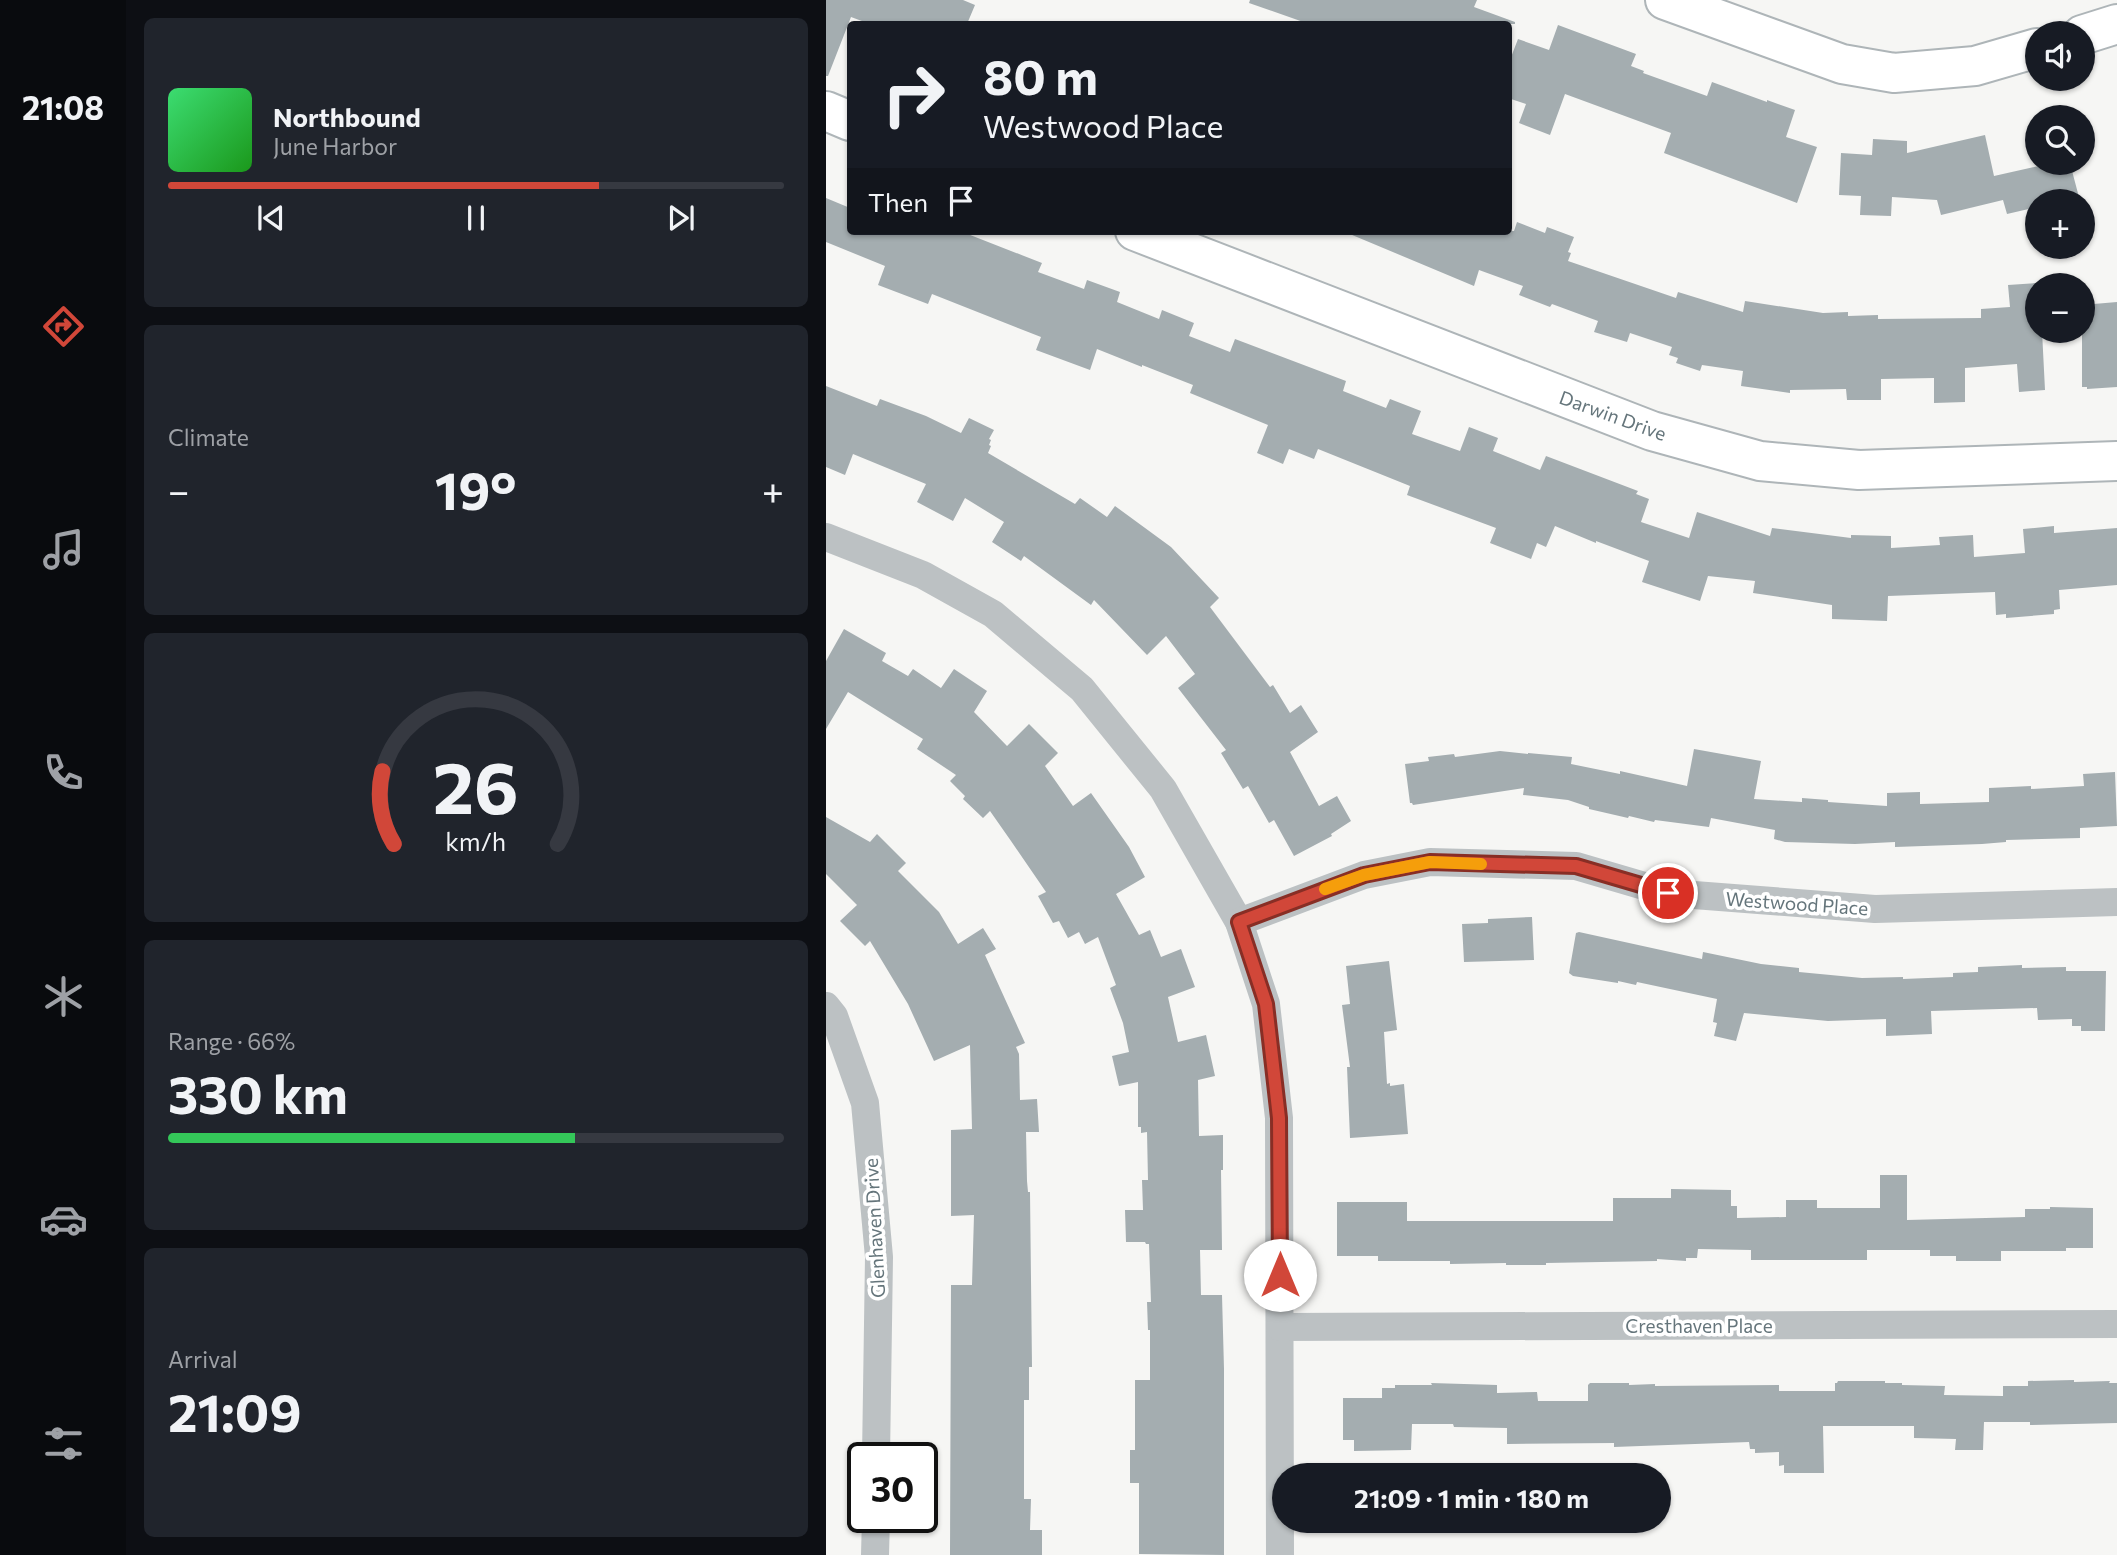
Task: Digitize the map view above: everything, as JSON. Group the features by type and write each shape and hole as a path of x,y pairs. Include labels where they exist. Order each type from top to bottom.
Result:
{"street":[{"path":"1665,0 1842,64 1894,73 1975,66 2025,51"},
{"path":"2095,30 2117,24"},
{"path":"826,111 847,120"},
{"name":"Darwin Drive","path":"1145,235 1652,431 1760,461 1859,470 2117,461"},
{"path":"826,537 923,576 993,614 1082,689 1163,789 1239,922 1266,1004 1279,1118 1280,1555"},
{"name":"Westwood Place","path":"1239,922 1364,875 1430,862 1576,866 1668,893 1875,909 2117,902"},
{"name":"Glenhaven Drive","path":"826,1006 834,1016 865,1103 879,1257 876,1442"},
{"name":"Cresthaven Place","path":"1280,1327 2117,1324"},
{"path":"875,1555 876,1533"}],"building":[{"path":"826,0 963,0 975,5 968,21 862,21 851,17 847,21 847,27 826,76"},
{"path":"1250,0 1477,0 1474,7 1515,22 1515,24 1512,24 1512,21 1300,21 1249,3"},
{"path":"1558,25 1636,54 1631,66 1644,71 1643,73 1707,96 1712,82 1795,110 1786,137 1817,147 1797,203 1664,153 1671,133 1565,94 1550,135 1519,123 1526,104 1512,99 1512,55 1518,39 1549,50"},
{"path":"1985,135 1994,176 2025,169 2025,175 2073,175 2077,189 2025,189 2025,210 2007,214 2003,200 1941,215 1937,200 1892,197 1891,216 1860,215 1861,196 1839,195 1841,153 1872,155 1873,139 1907,141 1907,153"},
{"path":"826,198 847,207 847,235 970,235 1042,263 1038,272 1084,289 1087,280 1120,292 1117,302 1159,319 1162,310 1194,323 1189,336 1230,352 1235,339 1346,381 1343,391 1386,408 1390,399 1421,411 1412,434 1460,451 1469,427 1498,438 1493,451 1540,470 1546,456 1638,491 1636,494 1649,499 1641,522 1689,538 1697,512 1770,536 1772,528 1851,538 1851,535 1891,536 1891,548 1940,545 1939,537 1973,535 1974,557 2025,553 2023,529 2054,526 2054,533 2117,528 2117,585 2059,590 2060,609 2054,610 2054,614 2006,618 2006,614 1996,615 1995,592 1888,596 1887,621 1832,619 1832,605 1753,593 1755,581 1708,576 1700,601 1642,582 1649,561 1555,526 1546,547 1537,543 1531,559 1490,543 1496,528 1407,495 1410,486 1318,449 1314,459 1289,449 1283,464 1257,453 1268,425 1190,393 1193,385 1097,349 1090,370 1036,350 1041,337 932,294 928,304 878,285 885,266 826,242"},
{"path":"1517,222 1545,233 1547,227 1574,237 1568,252 1571,253 1568,261 1676,298 1678,292 1743,312 1745,301 1823,313 1848,312 1848,316 1878,315 1878,319 1981,318 1981,309 2010,307 2008,285 2025,284 2025,343 2043,343 2045,390 2019,392 2017,364 1965,368 1965,402 1934,403 1934,378 1881,379 1881,400 1847,400 1846,389 1790,390 1790,393 1741,386 1743,371 1702,365 1700,371 1676,363 1678,358 1669,355 1672,347 1630,333 1627,342 1594,332 1598,321 1519,295 1523,286 1479,270 1474,286 1352,235 1512,235"},
{"path":"2117,302 2117,387 2082,387 2082,343 2095,343 2095,304"},
{"path":"826,386 877,406 880,399 926,416 961,433 969,418 994,430 989,439 991,446 988,453 1075,504 1080,498 1107,517 1115,506 1171,547 1219,598 1210,607 1270,687 1273,685 1290,713 1301,705 1318,732 1290,752 1319,806 1337,796 1351,821 1331,834 1332,836 1294,856 1274,820 1269,823 1248,786 1243,789 1221,753 1226,750 1178,688 1195,674 1166,636 1147,655 1094,600 1091,605 1024,556 1021,561 992,542 1004,522 965,498 953,521 917,502 926,484 853,454 845,475 826,467"},
{"path":"844,629 886,653 882,661 908,676 913,669 941,688 954,669 987,691 974,712 1007,746 1029,724 1058,753 1045,766 1073,806 1091,793 1129,847 1145,877 1116,894 1139,935 1150,930 1161,957 1181,949 1195,987 1168,997 1178,1042 1206,1035 1215,1076 1198,1080 1199,1136 1223,1135 1222,1250 1200,1250 1201,1295 1222,1295 1224,1555 1139,1554 1139,1483 1130,1483 1130,1450 1135,1450 1135,1380 1150,1380 1147,1302 1151,1302 1149,1244 1126,1242 1125,1210 1143,1210 1142,1180 1148,1180 1147,1132 1141,1133 1141,1127 1138,1127 1138,1082 1119,1086 1112,1056 1129,1052 1123,1023 1110,988 1116,985 1098,937 1085,944 1079,932 1068,938 1059,921 1053,923 1038,896 1046,892 990,811 983,818 963,799 965,796 950,781 956,775 917,749 923,739 848,692 826,729 826,661"},
{"path":"1694,749 1761,761 1754,799 1802,802 1802,798 1887,806 1887,793 1920,792 1920,804 1989,802 1989,788 2084,786 2083,774 2115,772 2117,826 2080,828 2080,838 2006,840 1982,844 1895,847 1895,842 1785,842 1774,839 1775,830 1711,818 1709,827 1628,818 1589,809 1568,800 1523,795 1524,788 1413,805 1410,803 1405,764 1429,761 1428,757 1454,754 1455,757 1500,751 1528,753 1572,757 1571,764 1620,774 1620,771 1687,786"},
{"path":"826,817 870,842 877,834 906,863 898,871 939,912 958,944 983,928 996,949 985,955 1025,1043 1016,1047 1019,1054 1020,1100 1037,1099 1039,1132 1026,1132 1027,1181 1030,1192 1032,1367 1029,1367 1029,1400 1024,1400 1024,1499 1031,1499 1030,1530 1042,1530 1042,1555 950,1555 951,1285 972,1285 974,1215 951,1216 951,1130 972,1129 970,1045 934,1061 908,1004 870,941 865,946 840,921 857,905 826,874"},
{"path":"1532,917 1534,960 1464,962 1462,924 1488,923 1488,919"},
{"path":"1576,933 1702,959 1703,952 1761,964 1799,968 1799,972 1862,978 1953,977 1953,973 1978,972 1978,967 2022,965 2022,968 2066,967 2066,971 2106,971 2105,1031 2081,1031 2081,1026 2072,1026 2072,1019 2038,1020 2037,1008 1931,1011 1932,1034 1886,1036 1886,1019 1828,1021 1744,1013 1736,1041 1714,1036 1717,1023 1713,1022 1717,999 1637,982 1636,985 1573,976 1569,973"},
{"path":"1389,961 1397,1030 1384,1032 1387,1084 1404,1084 1408,1134 1350,1138 1347,1067 1350,1067 1342,1005 1350,1004 1346,966"},
{"path":"1880,1175 1907,1175 1907,1220 2025,1217 2025,1209 2093,1208 2093,1248 2066,1248 2066,1251 2001,1251 2001,1261 1956,1261 1956,1256 1930,1256 1930,1250 1867,1250 1867,1260 1751,1260 1751,1250 1698,1249 1697,1258 1686,1258 1686,1261 1657,1259 1546,1265 1378,1261 1378,1256 1337,1256 1337,1202 1407,1202 1407,1221 1613,1221 1613,1198 1671,1198 1671,1189 1731,1190 1731,1206 1737,1206 1737,1218 1786,1217 1786,1200 1817,1200 1817,1208 1880,1208"},
{"path":"1838,1381 1885,1381 1902,1385 1945,1386 1944,1395 2003,1396 2003,1386 2028,1386 2028,1381 2117,1383 2117,1423 2030,1425 2030,1422 1984,1422 1983,1450 1955,1450 1956,1439 1914,1438 1914,1426 1823,1426 1824,1473 1784,1473 1784,1465 1779,1466 1779,1452 1755,1453 1755,1449 1750,1449 1749,1442 1614,1447 1614,1443 1507,1444 1507,1428 1454,1427 1453,1424 1412,1424 1411,1450 1354,1451 1354,1440 1343,1440 1343,1398 1382,1398 1382,1388 1395,1388 1395,1385 1497,1385 1497,1393 1537,1392 1538,1401 1588,1401 1590,1383 1655,1386 1779,1385 1779,1391 1835,1391 1835,1383"}],"slow traffic":[{"path":"1325,889 1364,875 1430,862 1481,864"}],"route":[{"path":"1280,1275 1277,1095 1266,1004 1239,922 1364,875 1430,862 1576,866 1668,893"}]}
